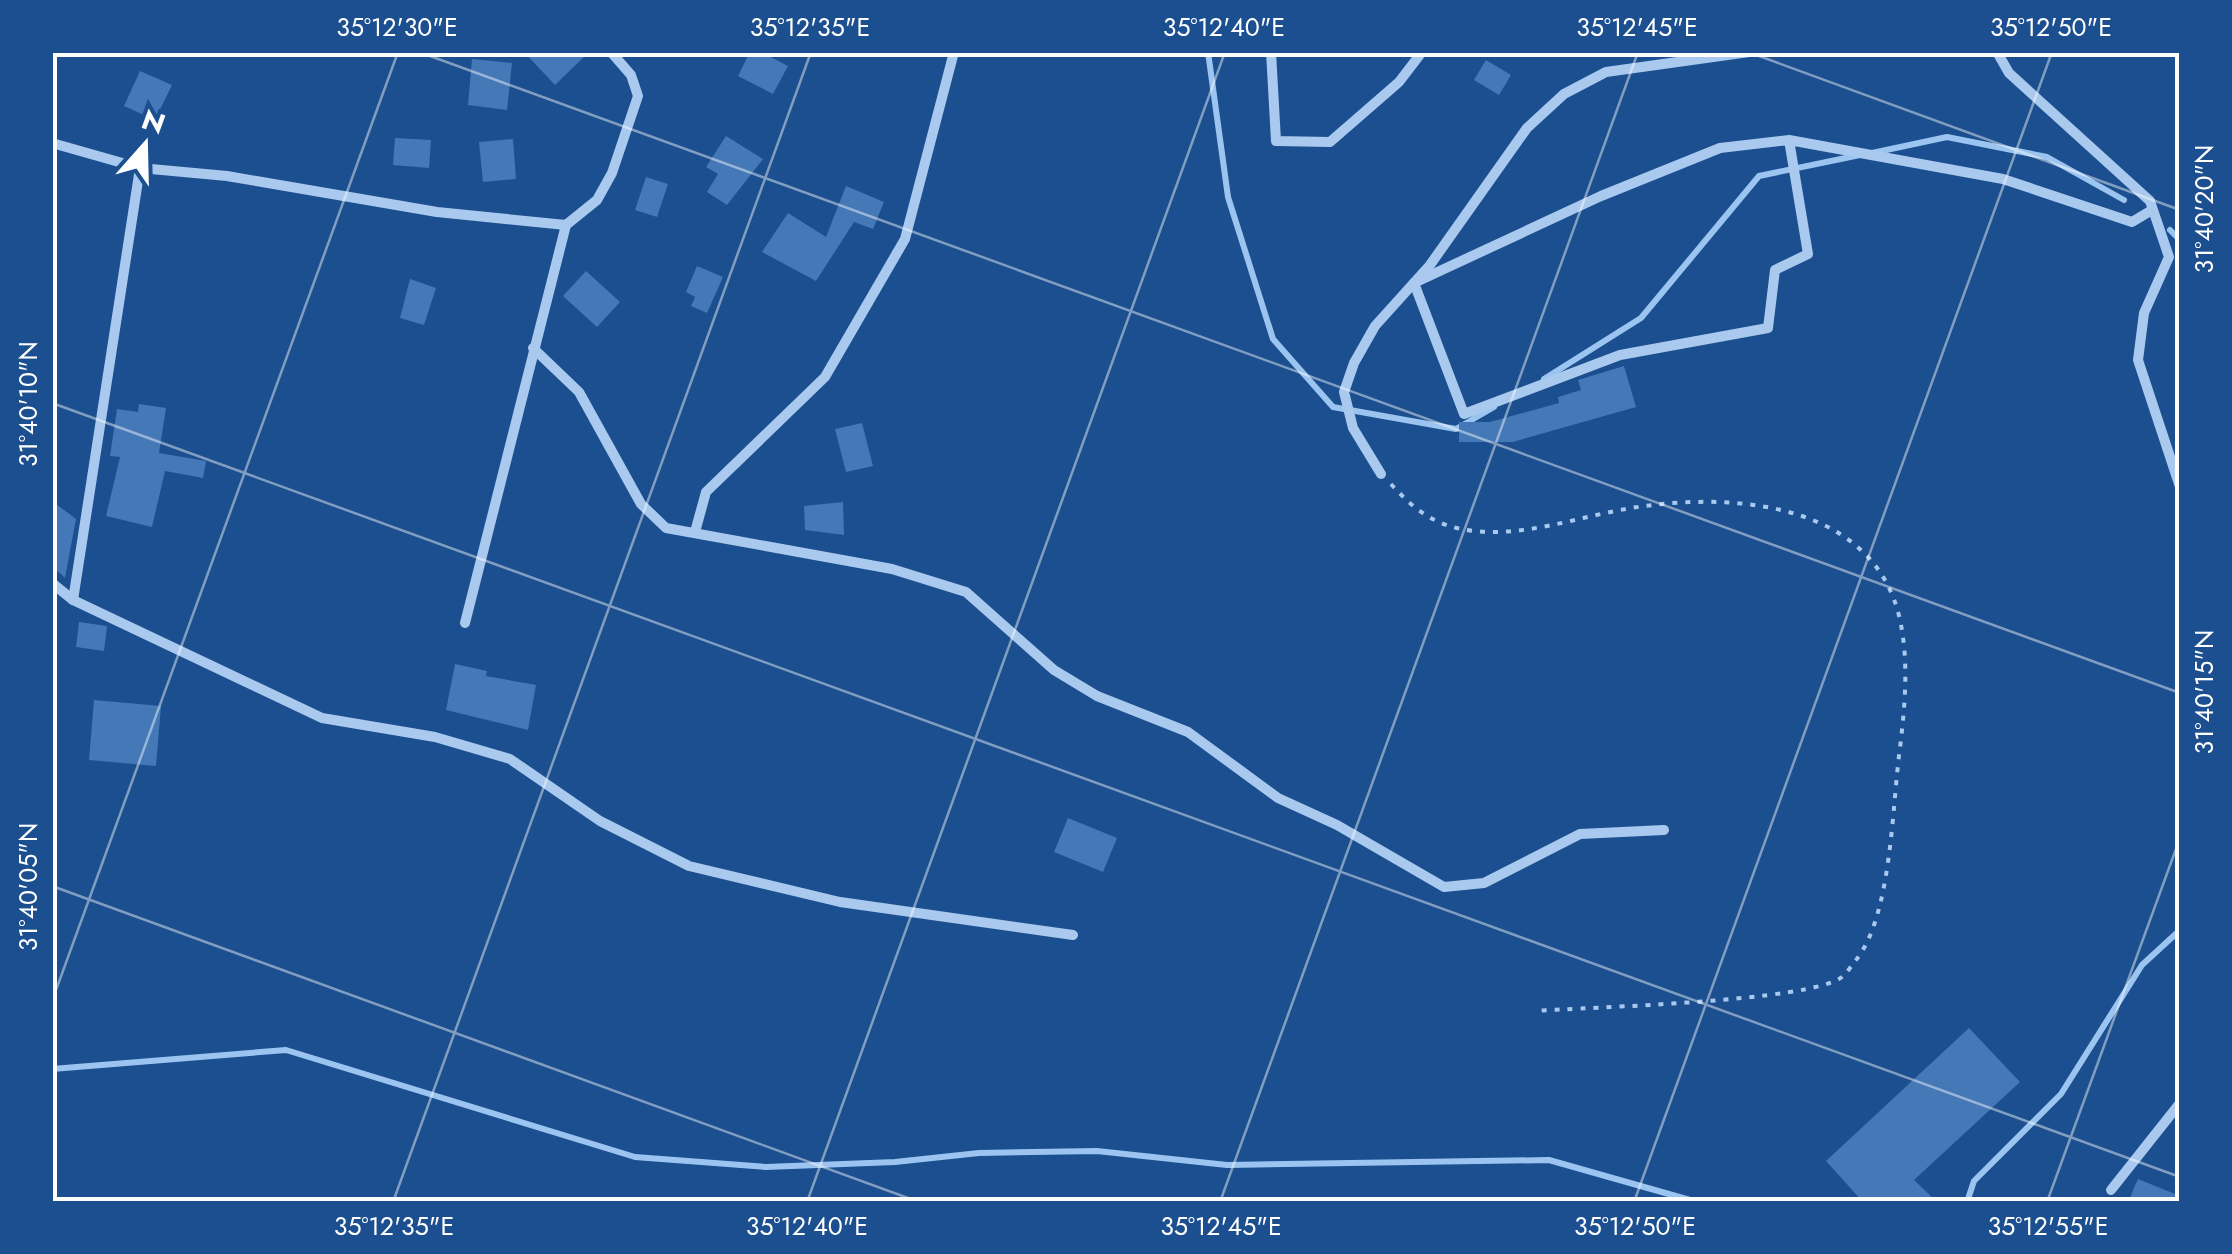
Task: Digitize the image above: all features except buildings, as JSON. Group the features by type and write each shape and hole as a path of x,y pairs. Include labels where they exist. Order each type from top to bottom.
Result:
{"street":[{"path":"465,622 566,225 597,200 605,186 638,96 632,75 611,52"},
{"path":"695,532 706,492 825,377 905,239 954,52"},
{"path":"1271,52 1276,141 1330,142 1400,82 1422,52"},
{"path":"1382,474 1352,428 1344,392 1375,326 1414,283 1526,128 1564,94 1606,72 1749,52"},
{"path":"1997,52 2009,73 2150,200 2169,257 2180,268"},
{"path":"1414,283 1601,196 1720,148 1789,140 2003,180 2132,222 2152,210"},
{"path":"1414,283 1464,414 1620,355 1768,328 1775,270 1808,254 1789,140"},
{"path":"52,143 140,168 227,176 437,212 566,225"},
{"path":"72,600 140,168"},
{"path":"2169,257 2144,313 2138,360 2180,487"},
{"path":"533,348 579,392 641,504 666,528 892,568 966,592 1054,670 1097,696 1188,732 1278,798 1337,825 1444,887 1484,883 1580,834 1664,830"},
{"path":"52,583 72,600 322,718 435,736 510,759 600,821 689,866 840,902 1073,935"},
{"path":"2111,1190 2180,1103"}],"path":[{"path":"1382,474 1415,510 1440,524 1474,531 1565,523 1644,506 1738,501 1788,509 1823,524 1862,551 1885,583 1900,616 1906,660 1903,723 1881,896 1864,950 1840,979 1793,994 1536,1011"}],"waterway":[{"path":"1208,52 1228,197 1273,339 1333,407 1456,429 1494,407"},
{"path":"1872,153 1947,137 2047,157 2124,200"},
{"path":"1544,379 1641,318 1759,176 1860,155"},
{"path":"2170,230 2180,240"},
{"path":"1967,1202 1974,1181 2061,1094 2142,965 2180,930"},
{"path":"52,1069 286,1050 635,1157 766,1167 895,1162 979,1153 1097,1151 1227,1165 1549,1160 1697,1202"}]}
